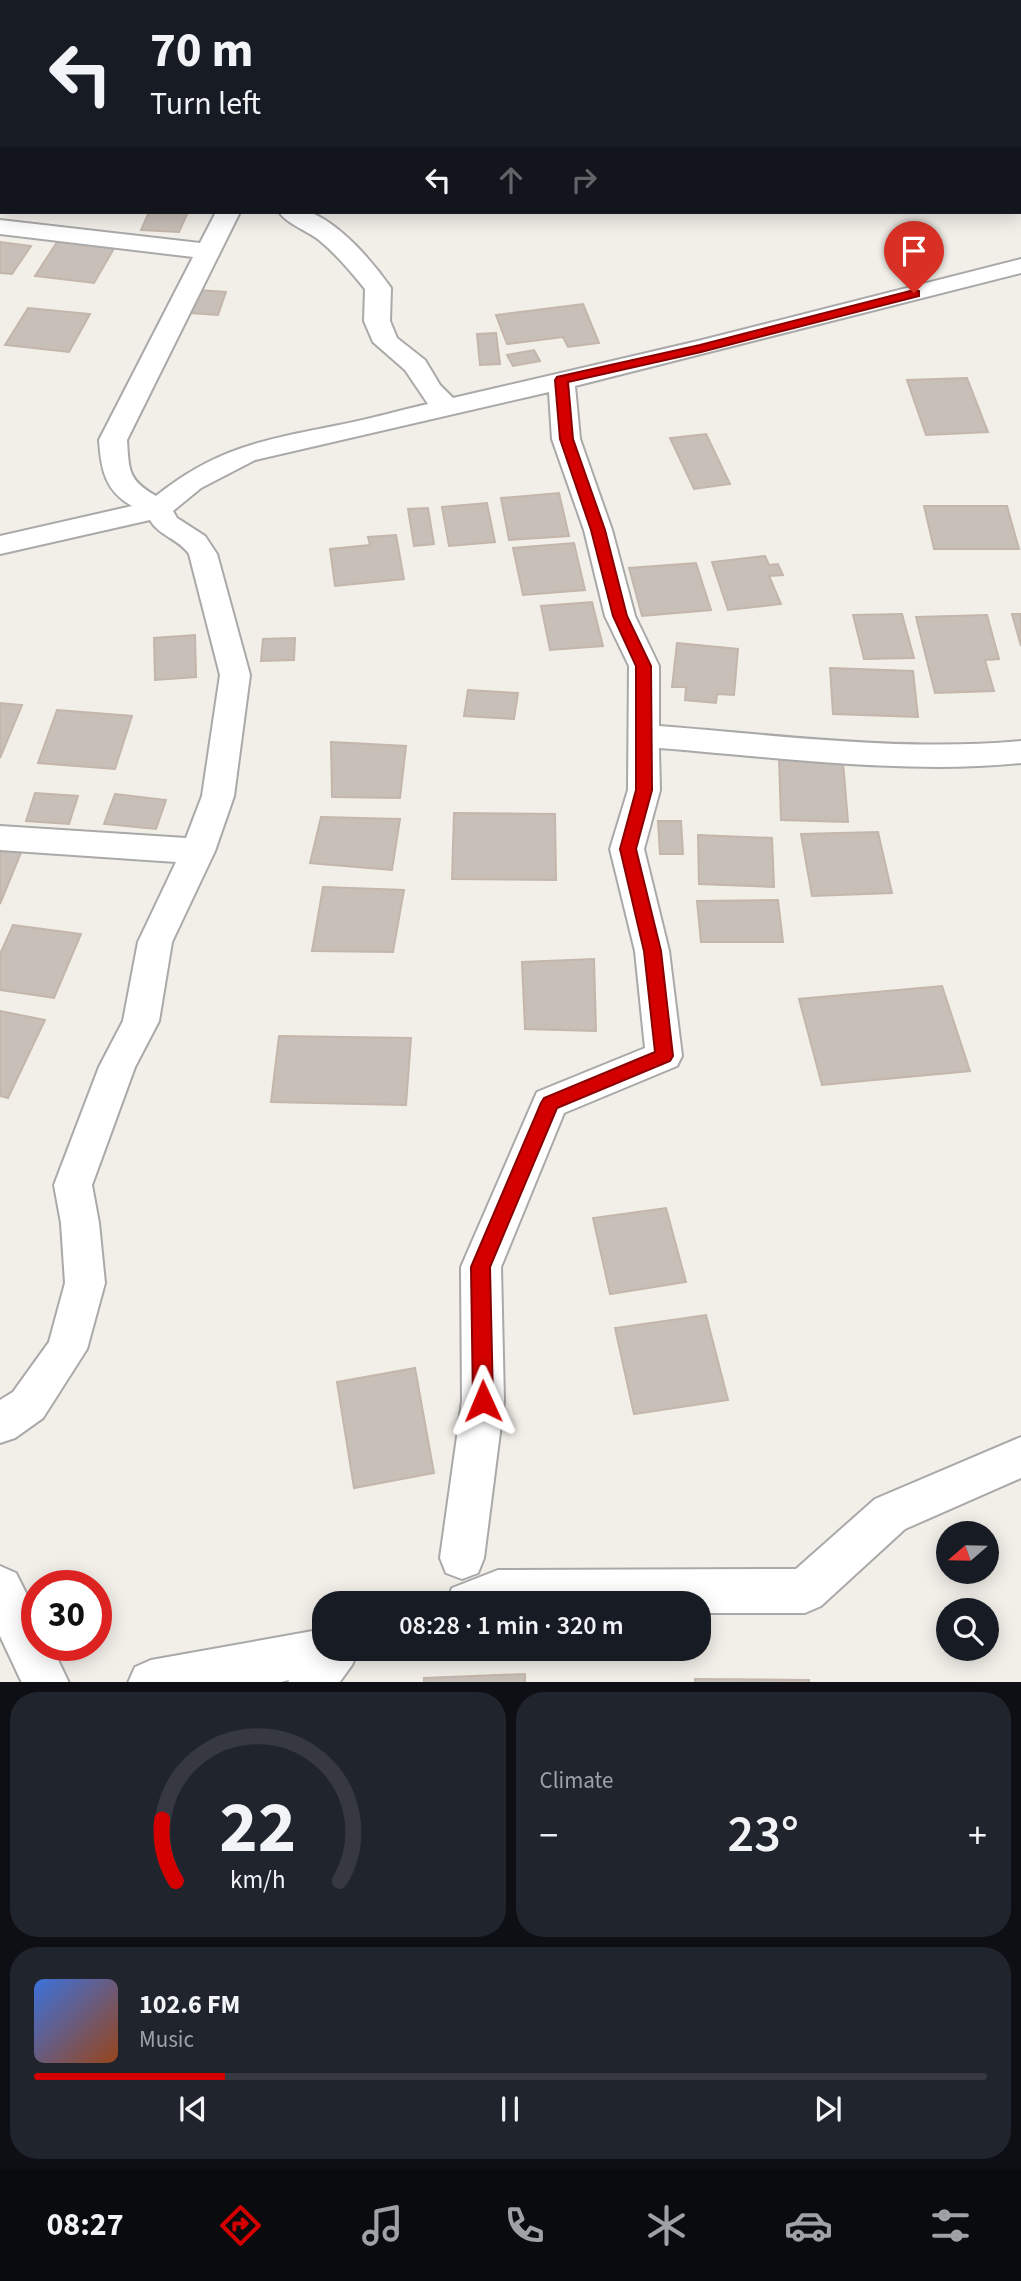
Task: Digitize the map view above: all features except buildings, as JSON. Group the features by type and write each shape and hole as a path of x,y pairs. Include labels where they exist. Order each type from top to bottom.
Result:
{"street":[{"path":"0,1424 27,1405 67,1349 85,1283 80,1223 73,1185 117,1067 141,1020 155,942 198,851 218,796 235,675 203,554 195,542 166,524 158,509 128,492 115,471 113,440 227,214"},
{"path":"295,214 311,221 328,236 355,261 378,288 377,321 386,342 416,366 429,389 446,407"},
{"path":"0,227 208,251"},
{"path":"0,545 158,509 191,482 245,454 274,445 335,434 701,348 1021,266"},
{"path":"462,1558 483,1401 481,1267 550,1103 664,1056 652,951 628,849 644,790 643,666 620,616 598,530 566,439 561,380"},
{"path":"643,736 835,751 981,756 1021,752"},
{"path":"0,838 198,851"},
{"path":"711,1591 805,1591 890,1514 1021,1457"},
{"path":"0,1588 46,1682"},
{"path":"151,1682 312,1653"},
{"path":"312,1682 327,1661"}],"route":[{"path":"483,1401 481,1267 550,1103 664,1056 652,951 628,849 644,790 643,666 620,616 598,530 566,439 561,380 701,348 914,293"}]}
